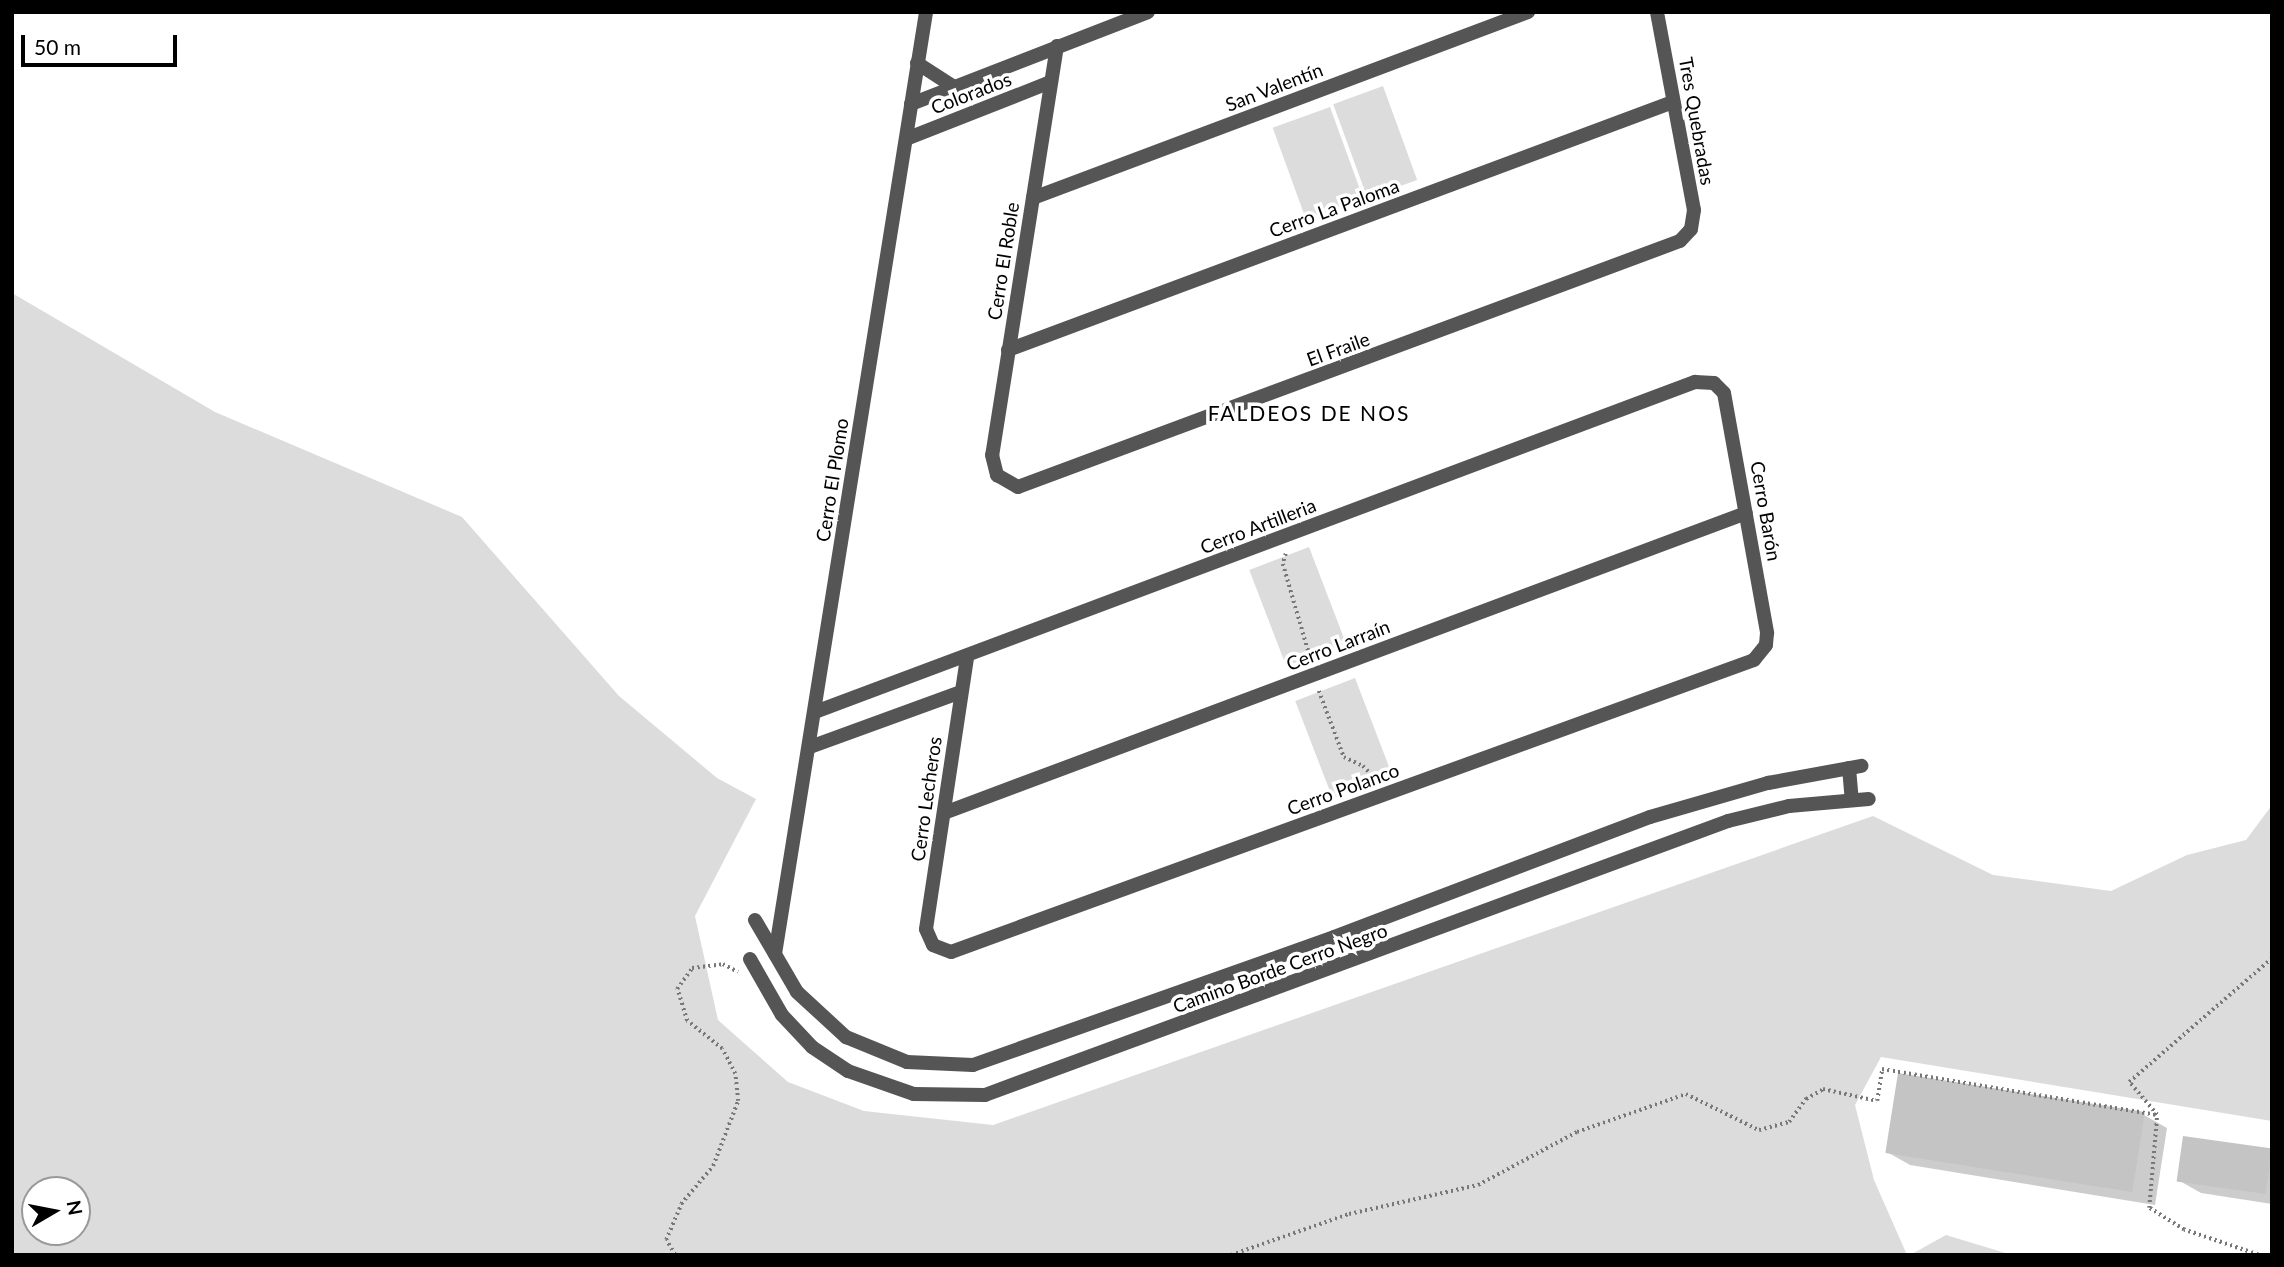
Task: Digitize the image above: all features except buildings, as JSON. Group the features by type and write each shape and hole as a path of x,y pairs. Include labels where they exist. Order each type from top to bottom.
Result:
{"street":[{"name":"Cerro El Plomo","path":"775,954 816,712 926,12"},
{"name":"Colorados","path":"911,104 1148,12"},
{"name":"San Valentín","path":"1032,198 1528,12"},
{"name":"Tres Quebradas","path":"1657,12 1693,210 1686,236"},
{"name":"Cerro El Roble","path":"1002,481 992,462 1057,46"},
{"name":"Colorados","path":"918,63 954,87"},
{"name":"Colorados","path":"905,139 1051,82"},
{"name":"Cerro La Paloma","path":"1008,350 1673,102"},
{"name":"El Fraile","path":"1002,481 1027,485 1672,245 1686,236"},
{"name":"Cerro Artilleria","path":"816,712 1695,382 1714,383"},
{"name":"Cerro Barón","path":"1714,383 1727,401 1767,633 1763,650"},
{"name":"Cerro Larraín","path":"944,813 1746,513"},
{"name":"Cerro Polanco","path":"933,945 951,952 976,945 1748,662 1763,650"},
{"name":"Cerro Lecheros","path":"933,945 927,921 967,657"},
{"path":"810,747 961,692"},
{"name":"Camino Borde Cerro Negro","path":"755,920 797,992 846,1037 907,1062 973,1065 1334,937 1650,817 1768,783 1855,767 1852,800"},
{"name":"Camino Borde Cerro Negro","path":"750,958 759,979 796,1032 848,1071 914,1094 985,1095 1728,821 1789,806 1869,799"}],"path":[{"path":"2258,1255 2184,1230 2149,1208 2157,1115 2129,1082 2272,958"},
{"path":"675,1255 666,1240 681,1204 713,1166 738,1101 736,1074 722,1049 687,1021 677,989 692,968 723,964 759,979"},
{"path":"1231,1255 1349,1214 1478,1185 1577,1132 1686,1094 1759,1130 1789,1122 1806,1100 1823,1089 1877,1101 1882,1069 2157,1115"}],"shaded area":[{"path":"1383,86 1417,180 1367,198 1333,104"},
{"path":"1330,107 1363,198 1306,219 1273,128"},
{"path":"12,293 215,412 462,517 619,696 717,778 756,799 695,916 718,1020 788,1082 864,1111 993,1125 1873,816 1993,875 2111,891 2187,855 2246,840 2272,805 2272,1121 1881,1057 1855,1105 1874,1180 1907,1255 12,1255"},
{"path":"1309,547 1346,643 1286,666 1249,570"},
{"path":"1355,678 1392,774 1332,797 1295,701"},
{"path":"1946,1235 2012,1255 1910,1255"}],"district":[{"name":"FALDEOS DE NOS","path":"1309,413"}]}
